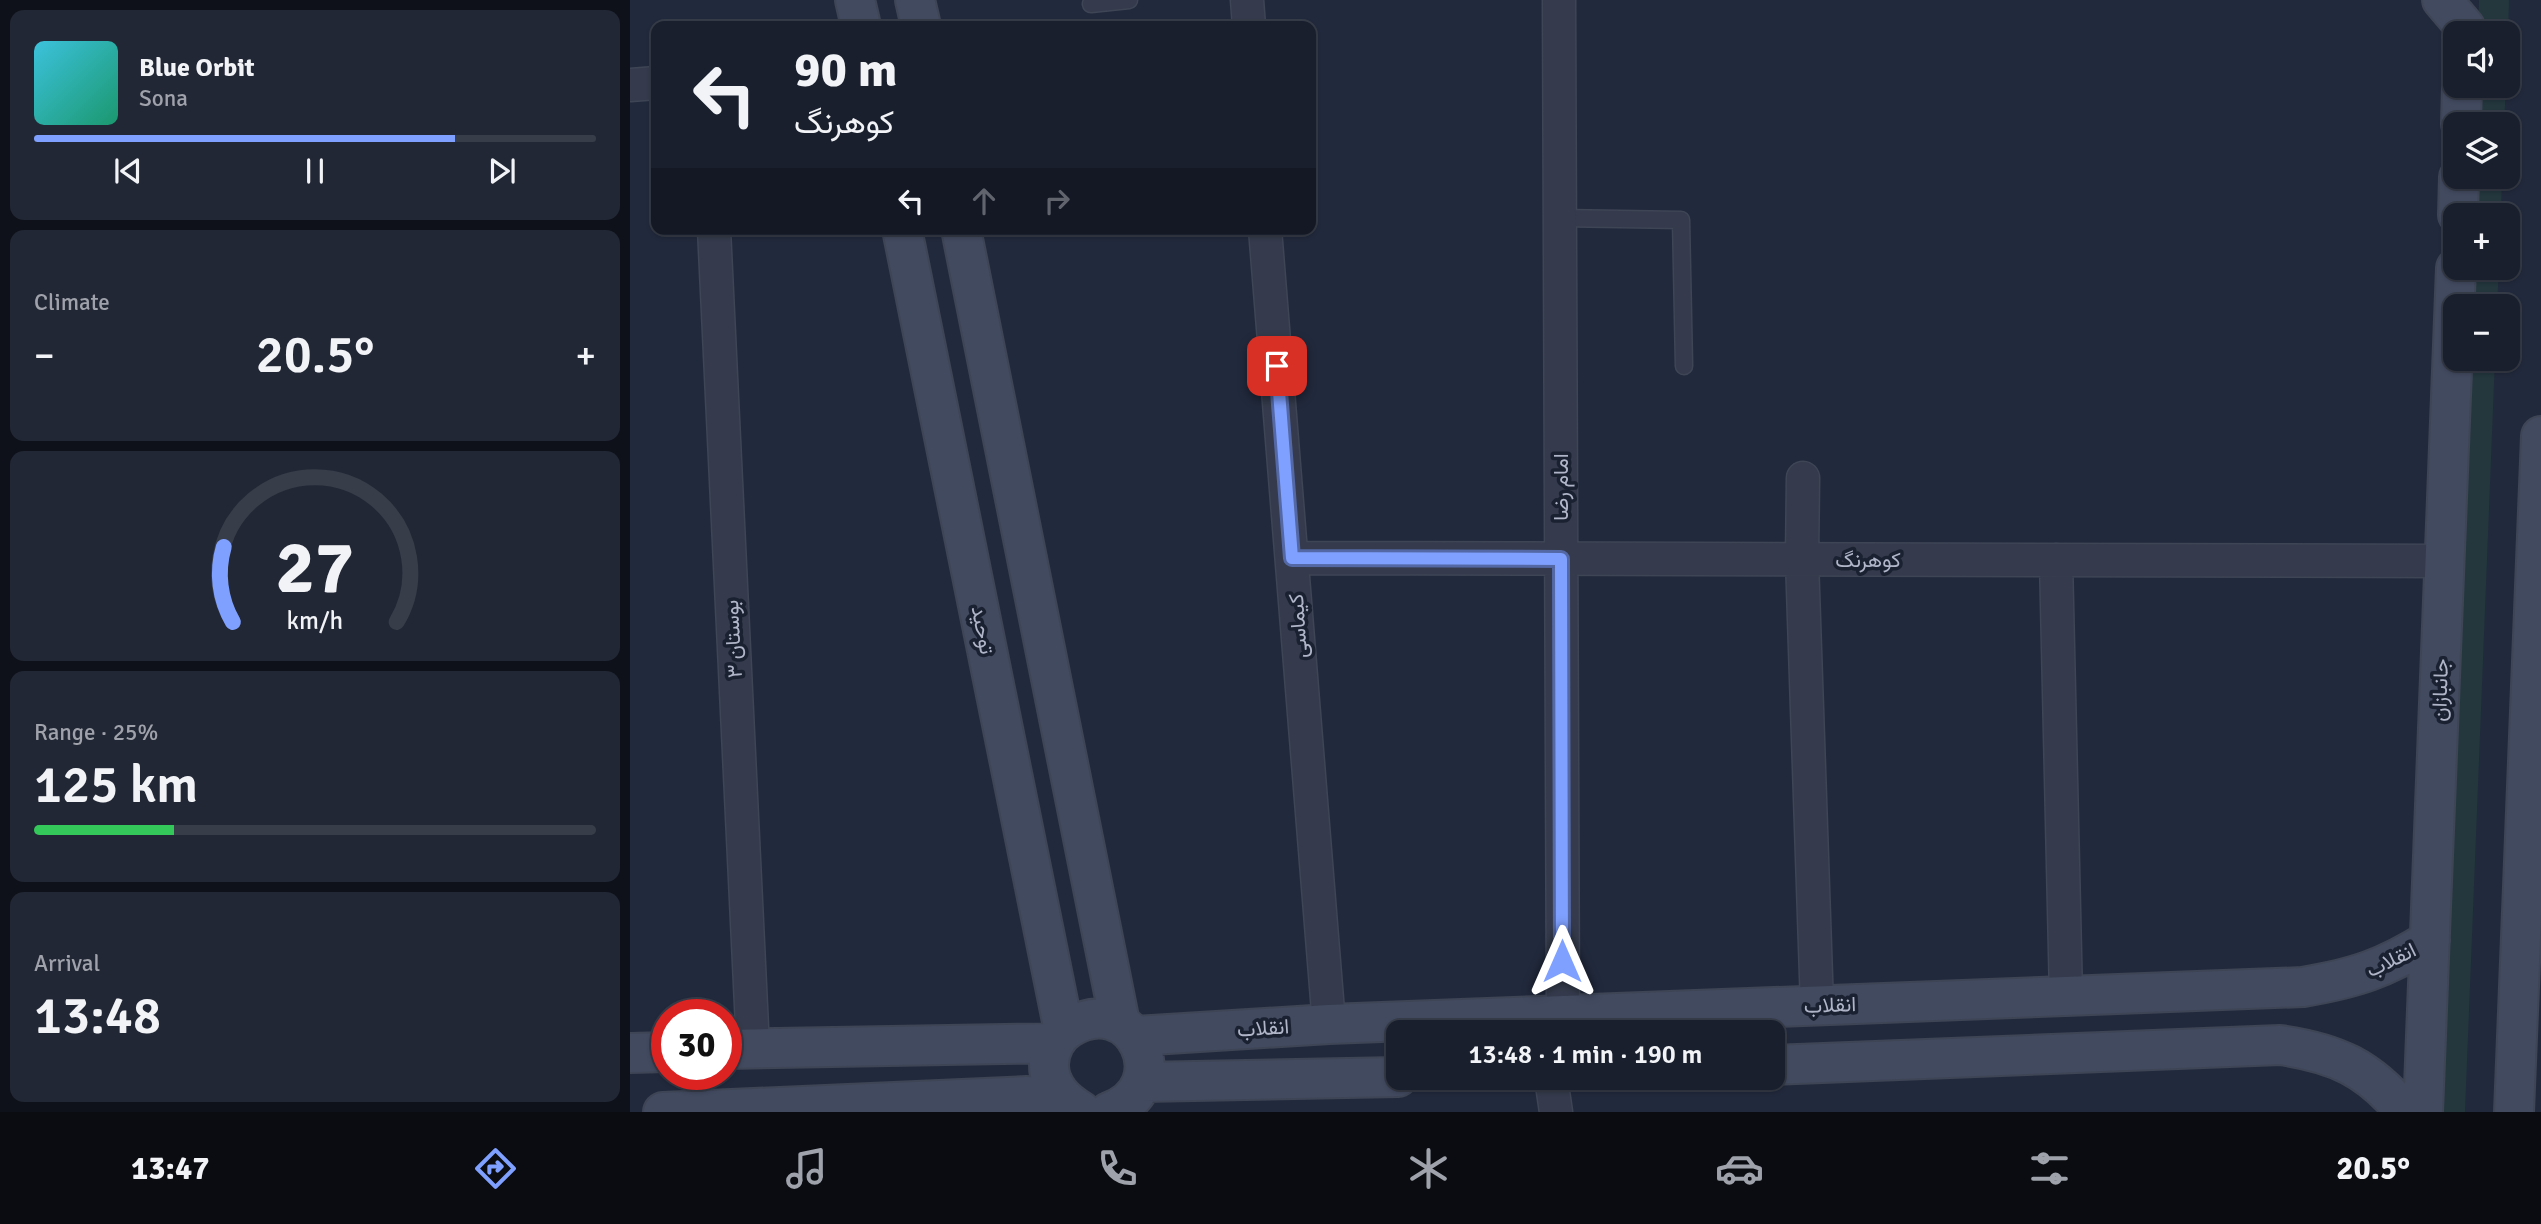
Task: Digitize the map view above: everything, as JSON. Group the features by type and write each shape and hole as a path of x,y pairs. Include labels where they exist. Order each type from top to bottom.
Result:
{"street":[{"path":"855,0 860,21"},
{"path":"915,0 919,21"},
{"path":"1247,0 1249,21"},
{"name":"امام رضا","path":"1559,0 1563,1015"},
{"path":"630,85 651,83"},
{"name":"بوستان ۳","path":"714,235 737,999"},
{"name":"توحید","path":"903,235 1059,1037 1049,1064 1053,1085 1074,1107"},
{"path":"962,235 1128,1030 1145,1058 1132,1100 1386,1078"},
{"name":"کیماسی","path":"1265,235 1329,1024"},
{"name":"جانبازان","path":"2423,1112 2456,280"},
{"path":"2514,1112 2534,831 2541,436"},
{"path":"1803,478 1802,560 1817,1006"},
{"name":"کوهرنگ","path":"1292,558 2445,561"},
{"path":"2056,560 2066,996"},
{"name":"انقلاب","path":"1059,1037 1081,1020 1101,1018 1128,1030 2303,987 2372,972 2396,962 2430,940"},
{"path":"2257,990 2260,1045"},
{"path":"742,1049 1059,1037"},
{"path":"1785,1065 2260,1045 2313,1050 2362,1070 2388,1092 2405,1112"},
{"path":"630,1053 651,1052"},
{"path":"1553,1090 1556,1112"},
{"path":"663,1112 1027,1096 1074,1107"}],"lane":[{"path":"1091,4 1129,0"},
{"path":"1559,218 1681,220 1684,366"}],"shaded area":[{"path":"2479,0 2509,0 2508,21 2478,21"},
{"path":"2475,98 2505,98 2505,112 2475,112"},
{"path":"2472,189 2502,189 2501,203 2471,203"},
{"path":"2468,280 2498,280 2498,294 2468,294"},
{"path":"2465,371 2495,371 2465,1112 2436,1112"}],"route":[{"path":"1277,366 1292,558 1561,559 1562,961"}]}
